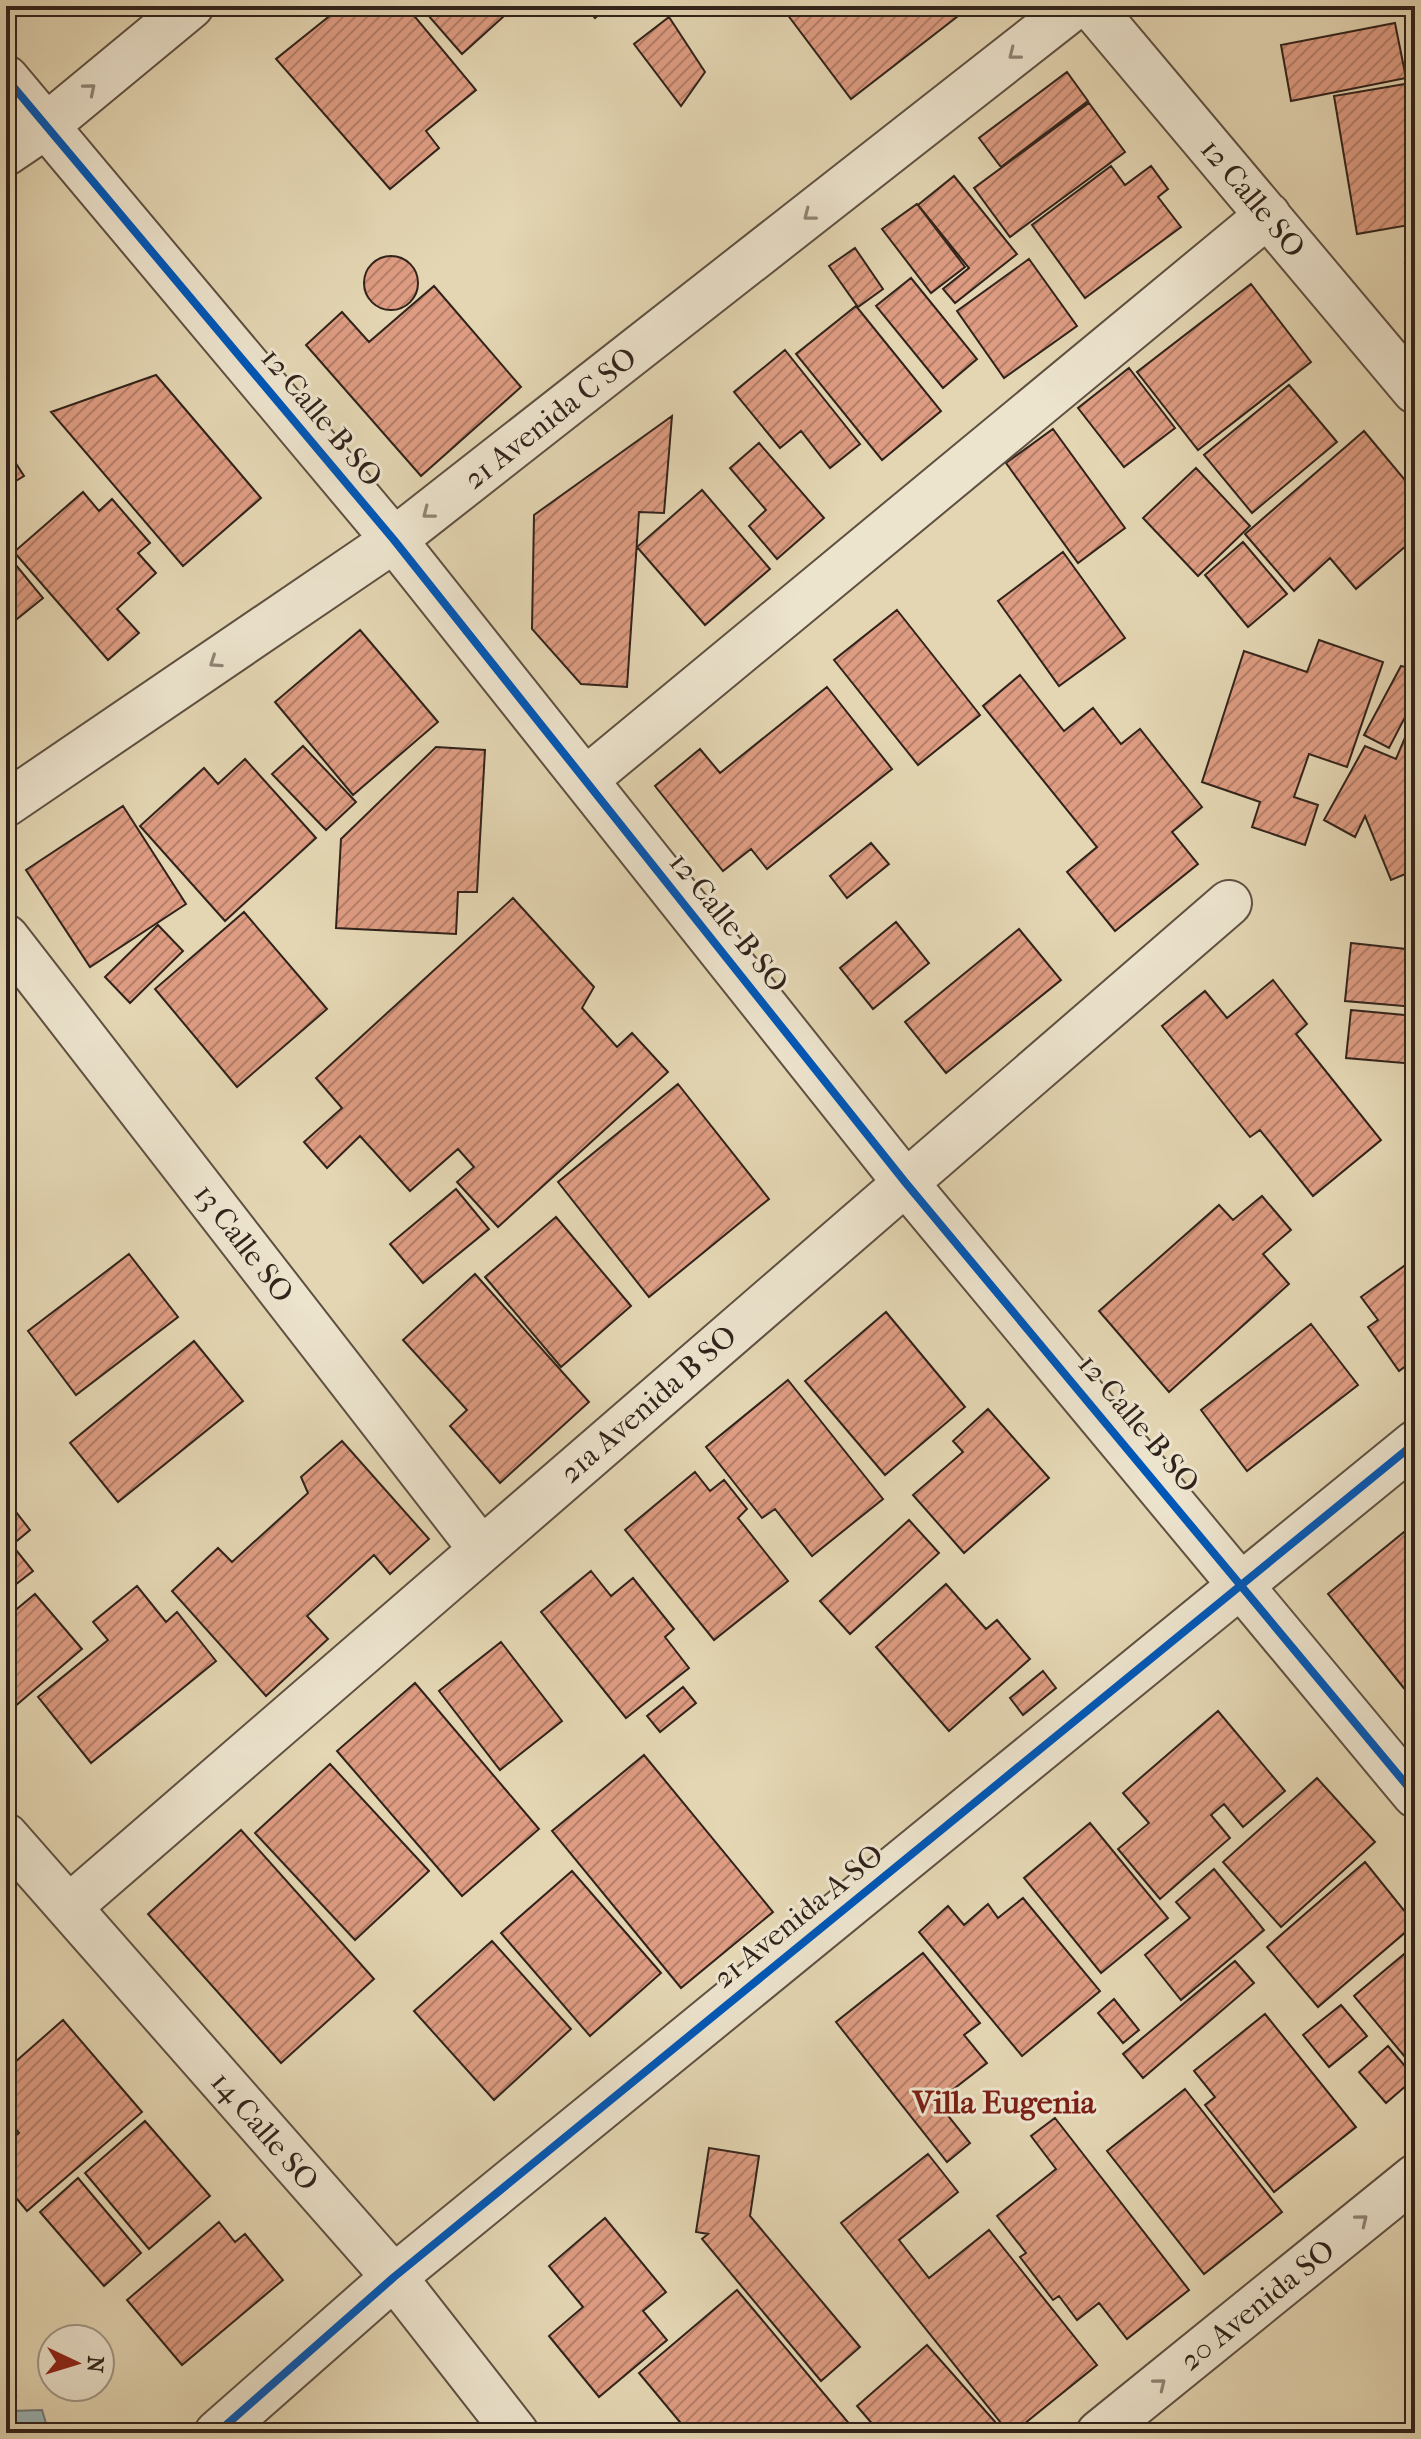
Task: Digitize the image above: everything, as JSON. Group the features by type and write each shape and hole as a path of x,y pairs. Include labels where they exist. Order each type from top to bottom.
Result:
{"street":[{"path":"6,153 46,126 191,6"},
{"name":"21 Avenida C SO","path":"6,804 394,540 1075,6"},
{"name":"12 Calle SO","path":"1091,6 1415,391"},
{"name":"12 Calle B SO","path":"6,78 394,540 905,1182 1242,1583 1415,1795"},
{"path":"585,780 1268,215"},
{"name":"21a Avenida B SO","path":"69,1907 1229,903"},
{"name":"13 Calle SO","path":"6,937 481,1549"},
{"name":"21 Avenida A SO","path":"217,2433 394,2277 1415,1443"},
{"name":"14 Calle SO","path":"6,1836 394,2277 516,2433"},
{"name":"20 Avenida SO","path":"1099,2433 1415,2177"}],"water":[{"path":"42,2410 49,2433 6,2433 6,2415 11,2411"}],"building":[{"path":"342,6 406,6 476,90 426,131 439,148 390,189 276,59"},
{"path":"420,6 515,6 462,54"},
{"path":"585,6 609,6 595,18"},
{"path":"798,6 971,6 851,99 787,14"},
{"path":"669,17 705,72 681,106 634,44"},
{"path":"1415,18 1415,60 1409,19"},
{"path":"1395,23 1406,78 1291,101 1281,45"},
{"path":"1067,72 1088,101 1001,167 979,138"},
{"path":"1411,83 1415,107 1415,224 1357,234 1334,96"},
{"path":"1089,103 1125,152 1010,237 974,188"},
{"path":"1111,166 1125,185 1151,166 1168,189 1158,197 1181,227 1085,298 1032,225"},
{"path":"954,176 1017,254 955,303 943,289 969,268 918,205"},
{"path":"917,204 965,267 931,293 882,229"},
{"path":"855,248 883,289 858,307 829,266"},
{"path":"391,256 410,264 418,283 410,302 391,310 372,302 364,283 372,264"},
{"path":"1415,256 1415,276 1405,264"},
{"path":"1029,259 1077,326 1004,378 957,311"},
{"path":"911,278 977,359 943,388 876,306"},
{"path":"1251,284 1311,362 1198,450 1137,372"},
{"path":"434,286 521,387 421,476 306,345 342,312 369,342"},
{"path":"856,306 941,411 882,460 796,354"},
{"path":"785,350 860,444 830,468 801,431 780,448 734,392"},
{"path":"1129,368 1175,428 1124,467 1078,408"},
{"path":"156,375 261,498 183,566 51,412"},
{"path":"1289,385 1337,442 1252,513 1204,455"},
{"path":"672,416 664,513 639,512 627,687 581,684 532,629 534,515"},
{"path":"1053,429 1125,528 1078,563 1006,463"},
{"path":"1364,431 1415,492 1415,538 1356,589 1330,558 1294,591 1245,534"},
{"path":"759,443 824,518 777,559 749,526 766,510 730,468"},
{"path":"6,448 24,476 6,487"},
{"path":"1196,468 1250,526 1198,576 1143,518"},
{"path":"702,490 770,569 705,625 637,547"},
{"path":"83,492 99,511 112,499 150,543 138,553 156,573 117,609 139,633 108,660 14,552"},
{"path":"1243,542 1287,594 1248,627 1205,575"},
{"path":"1063,552 1125,638 1059,686 998,601"},
{"path":"6,553 43,598 6,628"},
{"path":"897,610 980,715 918,765 834,660"},
{"path":"360,630 438,722 353,795 275,702"},
{"path":"1319,640 1383,662 1347,767 1309,754 1294,797 1318,805 1305,845 1252,827 1260,802 1202,782 1244,651 1307,672"},
{"path":"1401,666 1415,669 1415,698 1389,748 1364,735"},
{"path":"1020,675 1064,731 1093,708 1121,744 1140,729 1202,807 1172,832 1198,864 1115,931 1067,872 1097,847 983,706"},
{"path":"827,687 892,769 767,869 751,849 723,871 655,786 700,749 720,773"},
{"path":"1415,714 1415,870 1391,880 1365,816 1355,837 1324,820 1365,746 1396,759"},
{"path":"303,746 356,802 326,830 272,774"},
{"path":"436,747 485,750 477,892 458,892 456,934 336,928 341,839"},
{"path":"245,759 316,838 225,921 140,826 204,768 218,784"},
{"path":"123,806 186,904 90,967 26,870"},
{"path":"871,843 889,864 847,898 830,876"},
{"path":"513,898 594,987 582,1008 617,1047 632,1033 668,1072 498,1227 457,1182 474,1167 458,1149 410,1191 360,1136 327,1168 304,1142 342,1108 316,1078"},
{"path":"244,912 327,1009 237,1087 155,989"},
{"path":"896,922 929,963 873,1009 840,968"},
{"path":"158,925 183,951 130,1003 105,977"},
{"path":"1019,929 1061,980 946,1073 905,1022"},
{"path":"1351,943 1415,950 1415,1007 1345,1001"},
{"path":"1273,980 1307,1024 1296,1034 1381,1140 1313,1196 1260,1130 1250,1137 1162,1026 1205,991 1227,1018"},
{"path":"1351,1010 1415,1016 1415,1064 1346,1058"},
{"path":"678,1084 769,1199 649,1297 558,1182"},
{"path":"456,1189 489,1229 423,1283 390,1244"},
{"path":"1262,1196 1291,1230 1263,1254 1289,1284 1169,1392 1099,1311 1219,1205 1233,1220"},
{"path":"556,1217 631,1306 561,1367 485,1277"},
{"path":"129,1254 178,1317 76,1395 28,1331"},
{"path":"1415,1258 1415,1359 1399,1371 1368,1327 1378,1320 1361,1297"},
{"path":"475,1274 589,1402 500,1483 450,1426 467,1410 403,1340"},
{"path":"886,1312 965,1407 885,1475 805,1381"},
{"path":"1311,1324 1358,1385 1247,1471 1201,1410"},
{"path":"194,1341 243,1401 118,1502 70,1443"},
{"path":"788,1380 883,1499 812,1556 775,1509 762,1518 706,1447"},
{"path":"988,1409 1049,1478 964,1553 913,1495 963,1452 953,1441"},
{"path":"342,1441 429,1539 390,1574 374,1555 307,1616 328,1639 266,1696 172,1591 218,1548 232,1562 308,1493 301,1477"},
{"path":"695,1472 710,1491 724,1480 747,1509 738,1518 788,1581 714,1640 625,1530"},
{"path":"6,1499 30,1530 12,1545 33,1571 6,1592"},
{"path":"909,1520 939,1553 850,1634 820,1601"},
{"path":"1415,1523 1415,1557 1411,1560 1415,1564 1415,1686 1407,1692 1328,1594"},
{"path":"591,1571 611,1596 633,1578 674,1629 665,1637 689,1668 626,1718 541,1612"},
{"path":"946,1584 986,1629 997,1620 1030,1659 949,1731 876,1647"},
{"path":"137,1586 166,1622 177,1612 216,1661 91,1763 38,1697 108,1640 93,1622"},
{"path":"35,1594 82,1649 6,1714 6,1618"},
{"path":"501,1642 562,1721 500,1770 439,1691"},
{"path":"1043,1671 1056,1688 1023,1715 1010,1698"},
{"path":"415,1683 539,1829 462,1896 337,1751"},
{"path":"683,1687 696,1703 660,1732 647,1716"},
{"path":"1218,1711 1285,1791 1243,1827 1224,1804 1211,1815 1230,1838 1160,1899 1118,1849 1149,1823 1123,1793"},
{"path":"644,1755 773,1912 681,1988 552,1831"},
{"path":"330,1764 429,1871 355,1940 255,1833"},
{"path":"1317,1778 1375,1842 1281,1927 1223,1862"},
{"path":"1090,1823 1168,1918 1101,1973 1024,1878"},
{"path":"241,1830 374,1979 281,2063 148,1914"},
{"path":"1365,1862 1415,1924 1318,2007 1267,1947"},
{"path":"1214,1869 1264,1930 1181,2000 1145,1955 1190,1918 1176,1902"},
{"path":"572,1871 661,1973 590,2036 501,1933"},
{"path":"1023,1898 1100,1991 1022,2056 919,1932 948,1906 964,1925 988,1904 998,1918"},
{"path":"492,1941 571,2029 494,2100 414,2011"},
{"path":"1415,1945 1415,2069 1354,1996"},
{"path":"923,1953 980,2023 964,2035 987,2063 937,2102 970,2143 947,2162 836,2022"},
{"path":"1235,1961 1254,1983 1143,2078 1123,2054"},
{"path":"1114,1999 1139,2030 1123,2043 1098,2013"},
{"path":"1341,2005 1367,2036 1329,2067 1303,2035"},
{"path":"1265,2014 1356,2127 1274,2192 1205,2105 1215,2097 1194,2071"},
{"path":"63,2020 142,2112 27,2211 6,2186 6,2144 19,2133 6,2118 6,2070"},
{"path":"1388,2046 1415,2078 1386,2103 1359,2072"},
{"path":"1185,2089 1282,2212 1204,2274 1107,2151"},
{"path":"1055,2118 1189,2290 1127,2339 1099,2303 1077,2320 1059,2296 1053,2300 1020,2257 1026,2253 997,2216 1056,2169 1031,2136"},
{"path":"145,2121 210,2196 149,2249 85,2173"},
{"path":"709,2148 759,2156 750,2216 860,2347 821,2381 702,2239 708,2234 696,2232"},
{"path":"928,2154 958,2192 899,2240 929,2278 989,2230 1097,2365 1013,2433 1009,2433 841,2223"},
{"path":"78,2178 141,2253 104,2286 40,2212"},
{"path":"605,2218 666,2292 643,2311 667,2340 599,2397 549,2336 583,2307 549,2266"},
{"path":"219,2222 235,2242 245,2234 283,2280 182,2365 127,2300"},
{"path":"737,2290 857,2433 689,2433 639,2373"},
{"path":"927,2345 1005,2433 880,2433 857,2406"},
{"path":"6,2385 16,2396 6,2405"}],"cycle path":[{"path":"6,78 394,540 905,1182 1415,1795"},
{"path":"217,2433 394,2277 1415,1443"}],"district":[{"name":"Villa Eugenia","path":"1004,2102"}]}
